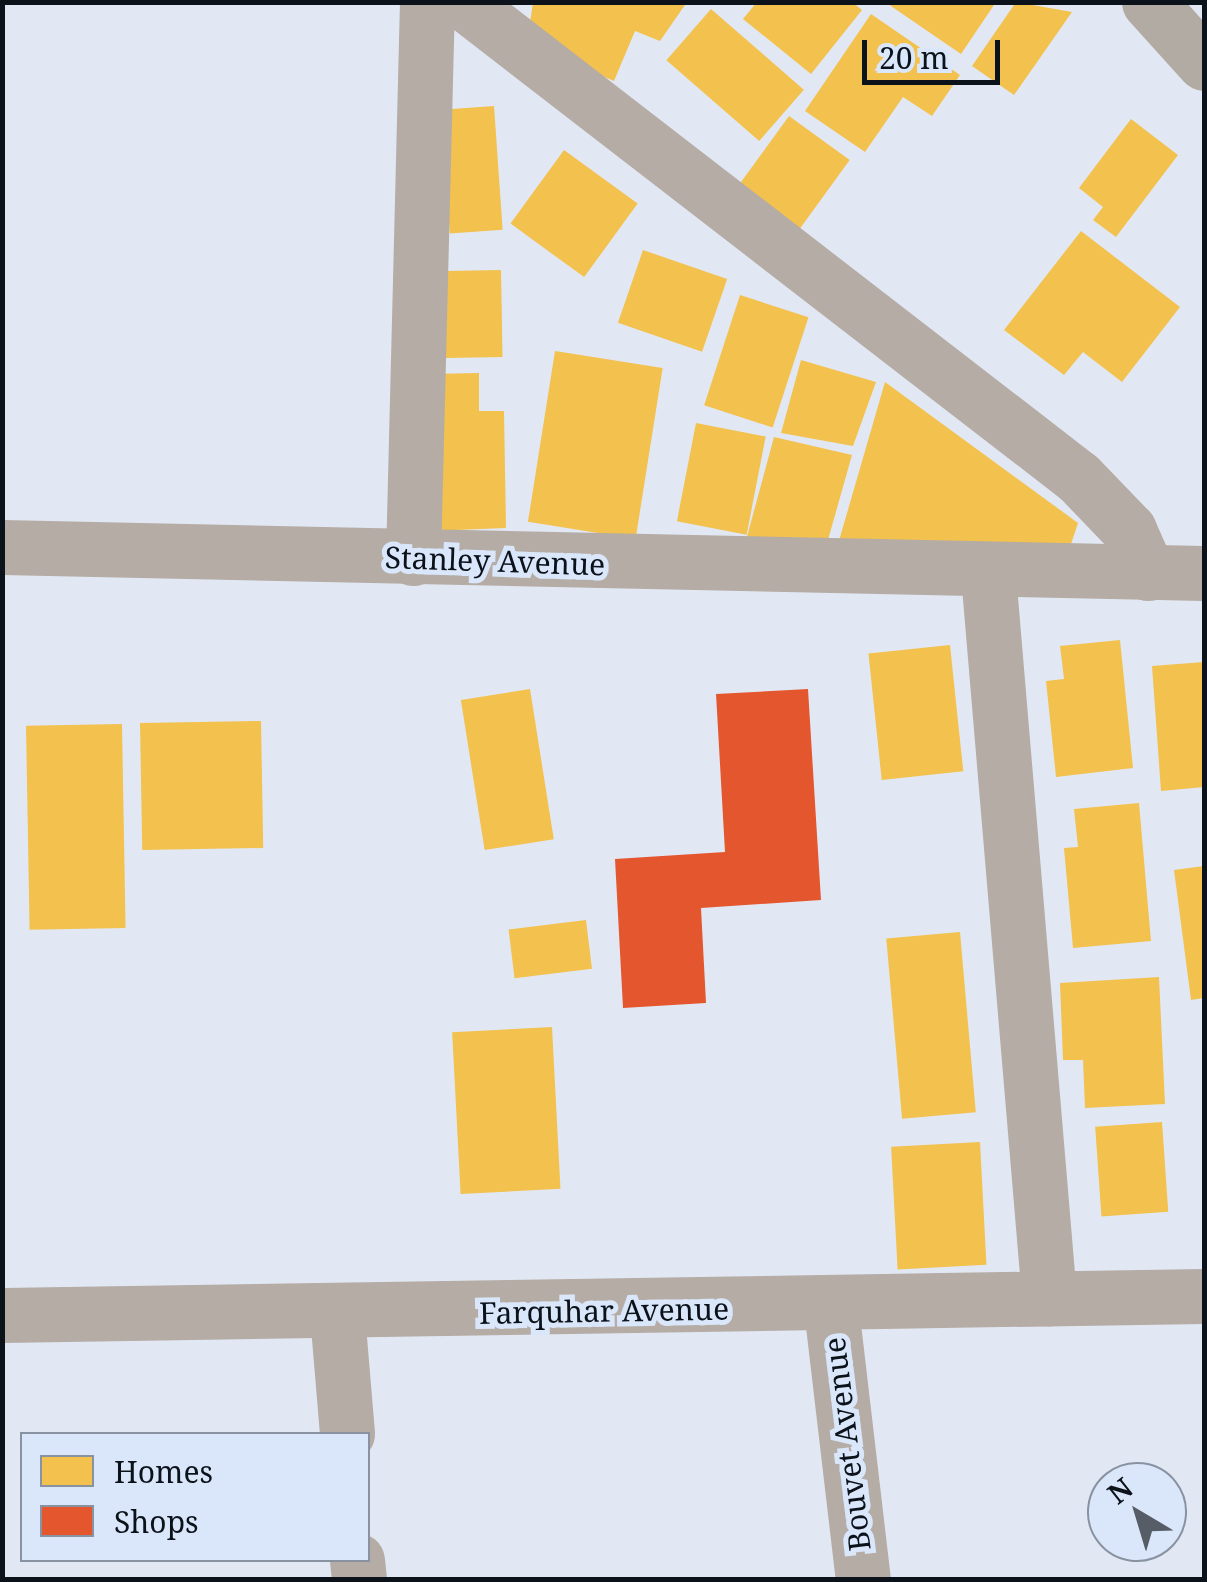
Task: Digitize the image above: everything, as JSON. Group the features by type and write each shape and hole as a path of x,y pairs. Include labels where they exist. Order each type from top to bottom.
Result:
{"main road":[{"path":"1149,2 1204,63"}],"street":[{"path":"413,558 428,2"},
{"path":"462,2 1079,478 1130,530 1148,573"},
{"name":"Stanley Avenue","path":"2,547 988,574 1204,573"},
{"path":"988,574 1049,1298"},
{"name":"Farquhar Avenue","path":"2,1315 831,1308 1204,1296"},
{"name":"Bouvet Avenue","path":"831,1308 863,1580"},
{"path":"337,1314 347,1432"}],"building: Homes":[{"path":"533,2 687,2 660,41 635,31 614,81 527,44"},
{"path":"757,2 852,2 862,10 811,74 743,19"},
{"path":"885,2 996,2 961,54"},
{"path":"1016,2 1072,12 1014,95 972,66"},
{"path":"711,9 804,90 759,141 666,60"},
{"path":"871,14 960,75 932,116 903,97 865,152 805,111"},
{"path":"494,106 503,230 450,233 441,110"},
{"path":"789,116 850,160 791,240 731,196"},
{"path":"1131,119 1178,155 1116,237 1093,220 1103,207 1079,188"},
{"path":"564,150 638,203 584,277 511,224"},
{"path":"1081,231 1180,307 1122,382 1083,352 1064,375 1004,330"},
{"path":"643,250 727,279 702,352 618,323"},
{"path":"501,270 503,357 434,358 432,271"},
{"path":"740,295 808,317 773,428 704,405"},
{"path":"555,351 663,368 636,539 528,522"},
{"path":"801,360 876,382 853,446 781,433"},
{"path":"479,373 479,411 504,411 506,528 431,531 429,374"},
{"path":"885,382 1078,523 1067,556 836,551"},
{"path":"696,423 766,437 747,535 677,521"},
{"path":"774,437 852,455 826,547 745,544"},
{"path":"1120,640 1133,768 1056,777 1046,681 1064,679 1060,646"},
{"path":"950,645 963,771 882,780 868,654"},
{"path":"1204,662 1204,787 1161,791 1152,666"},
{"path":"530,689 554,839 485,850 461,700"},
{"path":"261,721 263,848 142,850 140,723"},
{"path":"122,724 126,928 30,930 26,726"},
{"path":"1139,803 1151,941 1073,948 1064,848 1078,847 1074,809"},
{"path":"1204,866 1204,998 1191,1000 1174,870"},
{"path":"586,920 592,969 515,978 509,930"},
{"path":"960,932 976,1112 902,1119 886,938"},
{"path":"1159,977 1165,1104 1085,1108 1083,1060 1063,1060 1060,983"},
{"path":"552,1027 560,1189 461,1194 452,1032"},
{"path":"1162,1122 1168,1212 1101,1216 1095,1127"},
{"path":"980,1142 986,1265 898,1269 891,1147"}],"building: Shops":[{"path":"808,689 821,900 701,908 706,1003 623,1008 615,859 725,852 716,694"}]}
